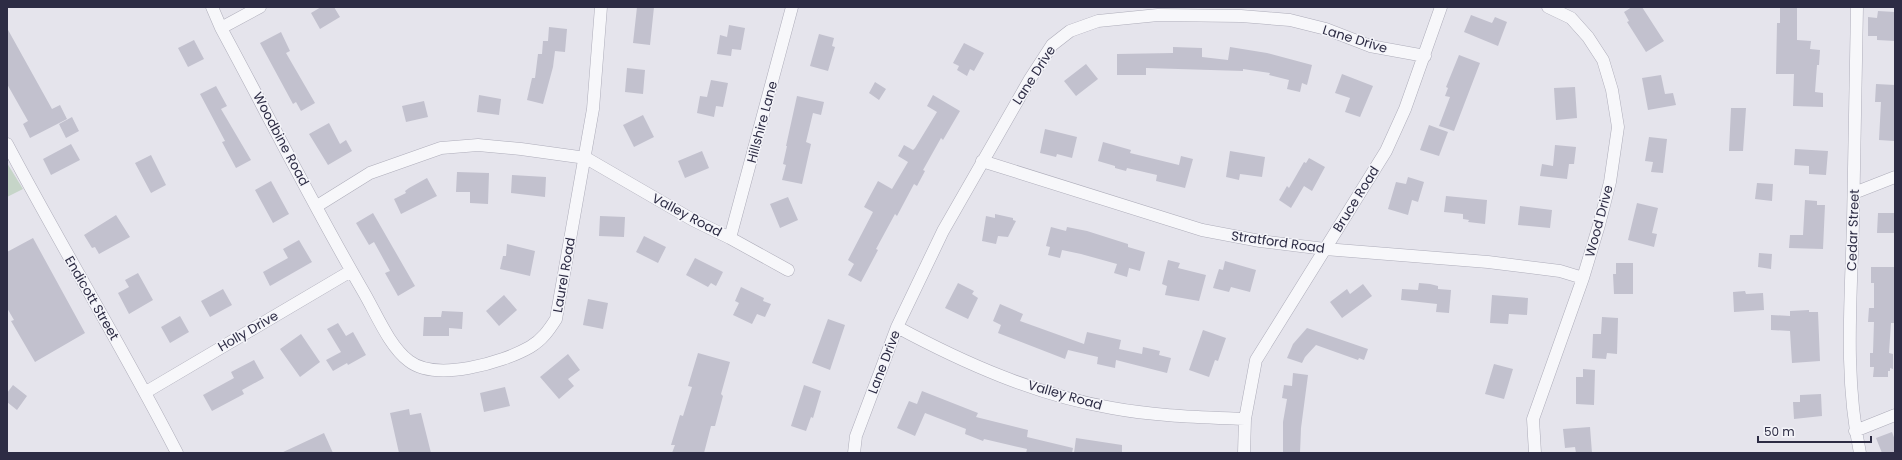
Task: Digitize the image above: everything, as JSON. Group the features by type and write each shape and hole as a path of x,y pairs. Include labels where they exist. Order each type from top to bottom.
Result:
{"street":[{"name":"Woodbine Road","path":"212,7 221,28 351,271"},
{"path":"221,28 260,7"},
{"name":"Laurel Road","path":"351,271 398,351 410,362 424,370 440,371 499,361 530,347 546,334 556,319 586,158 593,109 601,7"},
{"name":"Hillshire Lane","path":"730,238 792,7"},
{"name":"Bruce Road","path":"1244,453 1244,419 1256,360 1270,335 1288,310 1386,151 1406,109 1441,7"},
{"name":"Wood Drive","path":"1534,453 1533,419 1583,278 1599,225 1610,182 1618,127 1612,90 1603,60 1588,37 1571,18 1548,7"},
{"name":"Cedar Street","path":"1857,7 1850,386 1855,431 1860,453"},
{"name":"Lane Drive","path":"854,453 856,436 897,327 944,231 982,162 1052,45 1070,31 1098,21 1158,15 1241,16 1290,20 1326,30 1370,46 1425,56"},
{"name":"Endicott Street","path":"7,144 42,210 146,392 176,453"},
{"path":"317,206 370,173 442,148 478,145 521,148 586,158"},
{"name":"Valley Road","path":"586,158 693,220 730,238 788,270"},
{"name":"Stratford Road","path":"982,162 1202,230 1260,241 1325,249 1488,262 1560,271 1583,278"},
{"path":"1854,193 1895,177"},
{"name":"Holly Drive","path":"146,392 351,271"},
{"name":"Valley Road","path":"897,327 960,359 1038,389 1075,400 1111,408 1154,414 1244,419"},
{"path":"1855,431 1895,415"}],"green space":[{"path":"7,163 23,189 7,197"}],"building":[{"path":"321,7 334,7 340,17 320,29 311,13"},
{"path":"637,7 654,7 650,45 633,43"},
{"path":"1632,7 1642,7 1664,41 1646,52 1627,22 1629,21 1624,12"},
{"path":"1780,7 1797,7 1797,40 1811,41 1810,49 1820,50 1819,65 1817,65 1815,92 1823,93 1823,107 1793,106 1794,74 1776,74 1777,23 1780,23"},
{"path":"1878,11 1895,12 1895,41 1877,40 1877,36 1868,36 1868,17 1877,18"},
{"path":"1471,15 1492,23 1495,17 1507,22 1498,46 1464,32"},
{"path":"729,25 745,28 741,50 732,49 731,56 717,54 720,35 727,37"},
{"path":"549,27 567,29 565,52 555,51 553,67 543,104 527,100 532,78 535,78 538,54 542,54 543,41 548,41"},
{"path":"7,28 52,109 60,105 67,119 30,138 23,124 28,121 7,84"},
{"path":"281,32 290,51 286,53 315,103 301,111 296,102 293,104 260,43"},
{"path":"819,34 834,38 832,46 835,47 828,71 810,66"},
{"path":"194,40 204,59 188,67 178,48"},
{"path":"964,43 984,53 974,71 970,69 967,76 957,70 959,66 953,63"},
{"path":"1173,47 1202,48 1202,57 1228,60 1230,47 1267,53 1312,65 1307,85 1302,83 1300,92 1287,89 1289,80 1269,75 1270,73 1243,69 1243,71 1146,68 1146,75 1117,75 1117,54 1173,53"},
{"path":"1459,55 1480,63 1454,131 1439,126 1450,97 1445,96 1448,88 1446,87"},
{"path":"1086,64 1098,79 1076,96 1064,81"},
{"path":"627,68 645,70 643,94 625,92"},
{"path":"1342,74 1373,86 1360,117 1345,112 1350,98 1335,93"},
{"path":"1661,75 1665,94 1673,93 1676,105 1648,110 1642,78"},
{"path":"711,80 728,83 723,107 716,106 714,117 697,113 700,96 707,97"},
{"path":"875,82 886,89 879,100 869,93"},
{"path":"1876,84 1895,85 1894,141 1879,140 1881,102 1875,102"},
{"path":"216,86 227,106 221,109 251,160 236,168 222,142 225,141 200,94"},
{"path":"1575,87 1577,118 1556,120 1554,88"},
{"path":"479,95 501,99 499,115 477,112"},
{"path":"933,95 960,111 943,140 941,138 923,170 925,171 917,186 914,184 897,216 895,214 876,249 878,250 861,282 848,275 854,264 848,260 873,212 864,207 878,181 892,189 908,162 898,156 904,145 913,150 915,148 937,112 927,106"},
{"path":"797,96 824,102 821,115 813,113 806,142 811,144 802,184 782,180 786,165 783,164 786,146"},
{"path":"424,101 428,117 406,122 402,106"},
{"path":"1731,108 1746,108 1743,151 1729,151"},
{"path":"643,115 654,137 634,147 623,125"},
{"path":"72,117 79,131 66,138 59,124"},
{"path":"329,123 340,144 346,140 352,151 328,165 309,134"},
{"path":"1429,125 1448,132 1439,156 1420,150"},
{"path":"1045,129 1077,137 1072,158 1057,154 1056,157 1040,153"},
{"path":"1649,137 1667,139 1663,173 1651,172 1653,162 1645,161"},
{"path":"1103,142 1131,150 1130,153 1179,165 1181,156 1193,159 1185,188 1156,181 1157,175 1127,168 1126,171 1098,161"},
{"path":"71,144 80,160 51,175 43,159"},
{"path":"1555,145 1576,147 1574,164 1569,164 1567,179 1540,176 1542,164 1553,166"},
{"path":"1795,149 1828,151 1826,175 1809,174 1809,166 1794,165"},
{"path":"702,151 709,168 685,178 678,161"},
{"path":"1230,151 1265,157 1262,177 1240,174 1239,180 1226,177"},
{"path":"151,155 166,185 151,193 135,163"},
{"path":"1309,158 1325,167 1312,191 1304,186 1291,208 1279,200 1287,186 1289,188 1304,162 1306,163"},
{"path":"457,172 489,173 488,204 470,203 470,192 456,192"},
{"path":"512,175 546,177 545,197 511,193"},
{"path":"1408,177 1424,182 1418,202 1412,200 1408,215 1388,209 1396,182 1406,184"},
{"path":"427,178 437,196 401,214 394,199 406,193 405,191 409,188"},
{"path":"271,181 289,214 273,223 255,190"},
{"path":"1757,183 1773,184 1772,201 1755,199"},
{"path":"1446,196 1487,200 1485,224 1468,222 1469,220 1463,219 1463,214 1444,212"},
{"path":"788,197 798,220 780,228 770,204"},
{"path":"1805,200 1817,201 1817,205 1825,205 1823,249 1789,248 1790,235 1803,235"},
{"path":"1637,203 1658,208 1652,233 1657,234 1654,247 1628,240"},
{"path":"1520,206 1552,210 1550,228 1518,225"},
{"path":"373,213 415,286 398,296 385,273 390,271 374,242 369,245 356,223"},
{"path":"1878,213 1895,213 1895,233 1877,233"},
{"path":"995,214 1013,218 1013,220 1016,221 1008,237 998,236 996,244 982,241 986,216 995,218"},
{"path":"116,215 130,237 99,254 95,247 92,248 84,235"},
{"path":"600,216 625,217 624,237 599,236"},
{"path":"1051,227 1066,231 1067,227 1087,231 1128,244 1128,247 1145,252 1140,271 1129,268 1127,277 1114,273 1117,264 1062,250 1060,258 1048,255 1050,247 1046,246"},
{"path":"644,236 666,247 658,263 636,252"},
{"path":"33,238 85,333 35,362 11,321 14,320 7,308 7,252"},
{"path":"299,240 312,262 270,286 263,272 288,258 283,249"},
{"path":"507,244 535,251 530,276 500,269 503,256 506,256"},
{"path":"1759,253 1772,254 1771,269 1758,267"},
{"path":"695,258 723,272 716,286 711,283 708,287 686,275"},
{"path":"1168,260 1180,263 1178,268 1206,275 1199,301 1165,295 1167,286 1162,284"},
{"path":"1225,261 1256,270 1250,292 1231,287 1229,292 1213,288 1219,269 1223,270"},
{"path":"1616,263 1633,263 1633,294 1614,294 1613,274 1616,274"},
{"path":"1871,267 1895,267 1894,323 1891,323 1889,353 1893,354 1893,369 1890,368 1890,371 1888,371 1888,377 1873,377 1874,367 1870,367 1870,353 1873,353 1874,322 1868,322 1869,308 1874,308 1874,283 1871,283"},
{"path":"138,273 153,300 129,314 118,293 129,287 125,280"},
{"path":"958,283 974,291 972,294 978,298 968,319 945,308"},
{"path":"1419,283 1438,286 1438,289 1451,290 1449,313 1436,312 1437,304 1401,300 1402,289 1418,290"},
{"path":"1363,284 1372,296 1342,318 1330,302 1347,289 1350,294"},
{"path":"741,287 764,298 763,301 771,304 765,317 757,314 752,324 733,315 739,303 735,301"},
{"path":"223,289 232,305 210,317 201,301"},
{"path":"1745,291 1746,294 1763,293 1764,310 1734,312 1733,292"},
{"path":"504,295 517,310 499,326 486,311"},
{"path":"1492,295 1528,298 1527,315 1509,314 1508,324 1490,323"},
{"path":"588,299 608,303 603,329 583,325"},
{"path":"1000,304 1023,314 1020,321 1084,344 1087,332 1121,340 1119,349 1142,354 1143,347 1160,351 1159,355 1171,358 1167,373 1116,360 1115,368 1097,364 1098,357 1068,350 1065,359 998,333 1001,325 993,321"},
{"path":"1809,310 1809,312 1818,312 1820,361 1792,363 1790,331 1771,330 1771,315 1790,316 1790,311"},
{"path":"442,311 463,312 462,329 449,328 449,336 423,336 424,317 441,317"},
{"path":"180,316 189,332 170,343 161,327"},
{"path":"1602,317 1618,318 1617,354 1607,353 1606,359 1592,358 1593,334 1601,334"},
{"path":"828,319 845,325 830,370 812,363"},
{"path":"338,323 346,336 353,332 366,355 333,371 326,360 341,352 327,329"},
{"path":"1307,328 1368,349 1364,360 1359,358 1358,360 1316,345 1305,357 1302,363 1287,358 1293,344"},
{"path":"1203,330 1226,338 1218,361 1215,360 1209,377 1189,370"},
{"path":"301,334 320,362 300,377 280,349"},
{"path":"698,353 730,362 721,394 723,396 715,426 711,426 704,453 672,453 675,445 671,445 680,415 683,416 692,387 688,386"},
{"path":"568,354 580,370 568,379 574,386 559,399 540,377"},
{"path":"254,360 264,378 242,390 244,394 212,411 203,395 234,378 231,372"},
{"path":"1494,364 1513,369 1504,399 1485,394"},
{"path":"1583,369 1595,370 1594,405 1576,404 1576,377 1583,377"},
{"path":"1293,373 1308,375 1301,428 1300,453 1283,453 1283,422 1287,399 1282,398 1284,385 1292,386"},
{"path":"13,385 27,396 17,410 7,402 7,393"},
{"path":"804,385 821,391 813,418 811,417 806,431 791,426"},
{"path":"505,387 510,406 484,412 480,393"},
{"path":"922,391 978,413 976,417 1028,430 1027,437 1073,448 1072,453 1026,453 1027,449 984,439 983,441 965,434 966,429 925,413 915,436 897,428 909,401 917,404"},
{"path":"1821,394 1822,416 1794,419 1793,402 1800,402 1800,395"},
{"path":"409,409 410,415 421,413 431,453 399,453 390,413"},
{"path":"1590,427 1592,453 1576,453 1575,447 1565,448 1563,429"},
{"path":"1892,432 1895,440 1895,453 1882,453 1876,438"},
{"path":"324,433 333,453 281,453"},
{"path":"1076,438 1122,445 1122,453 1074,453"}]}
